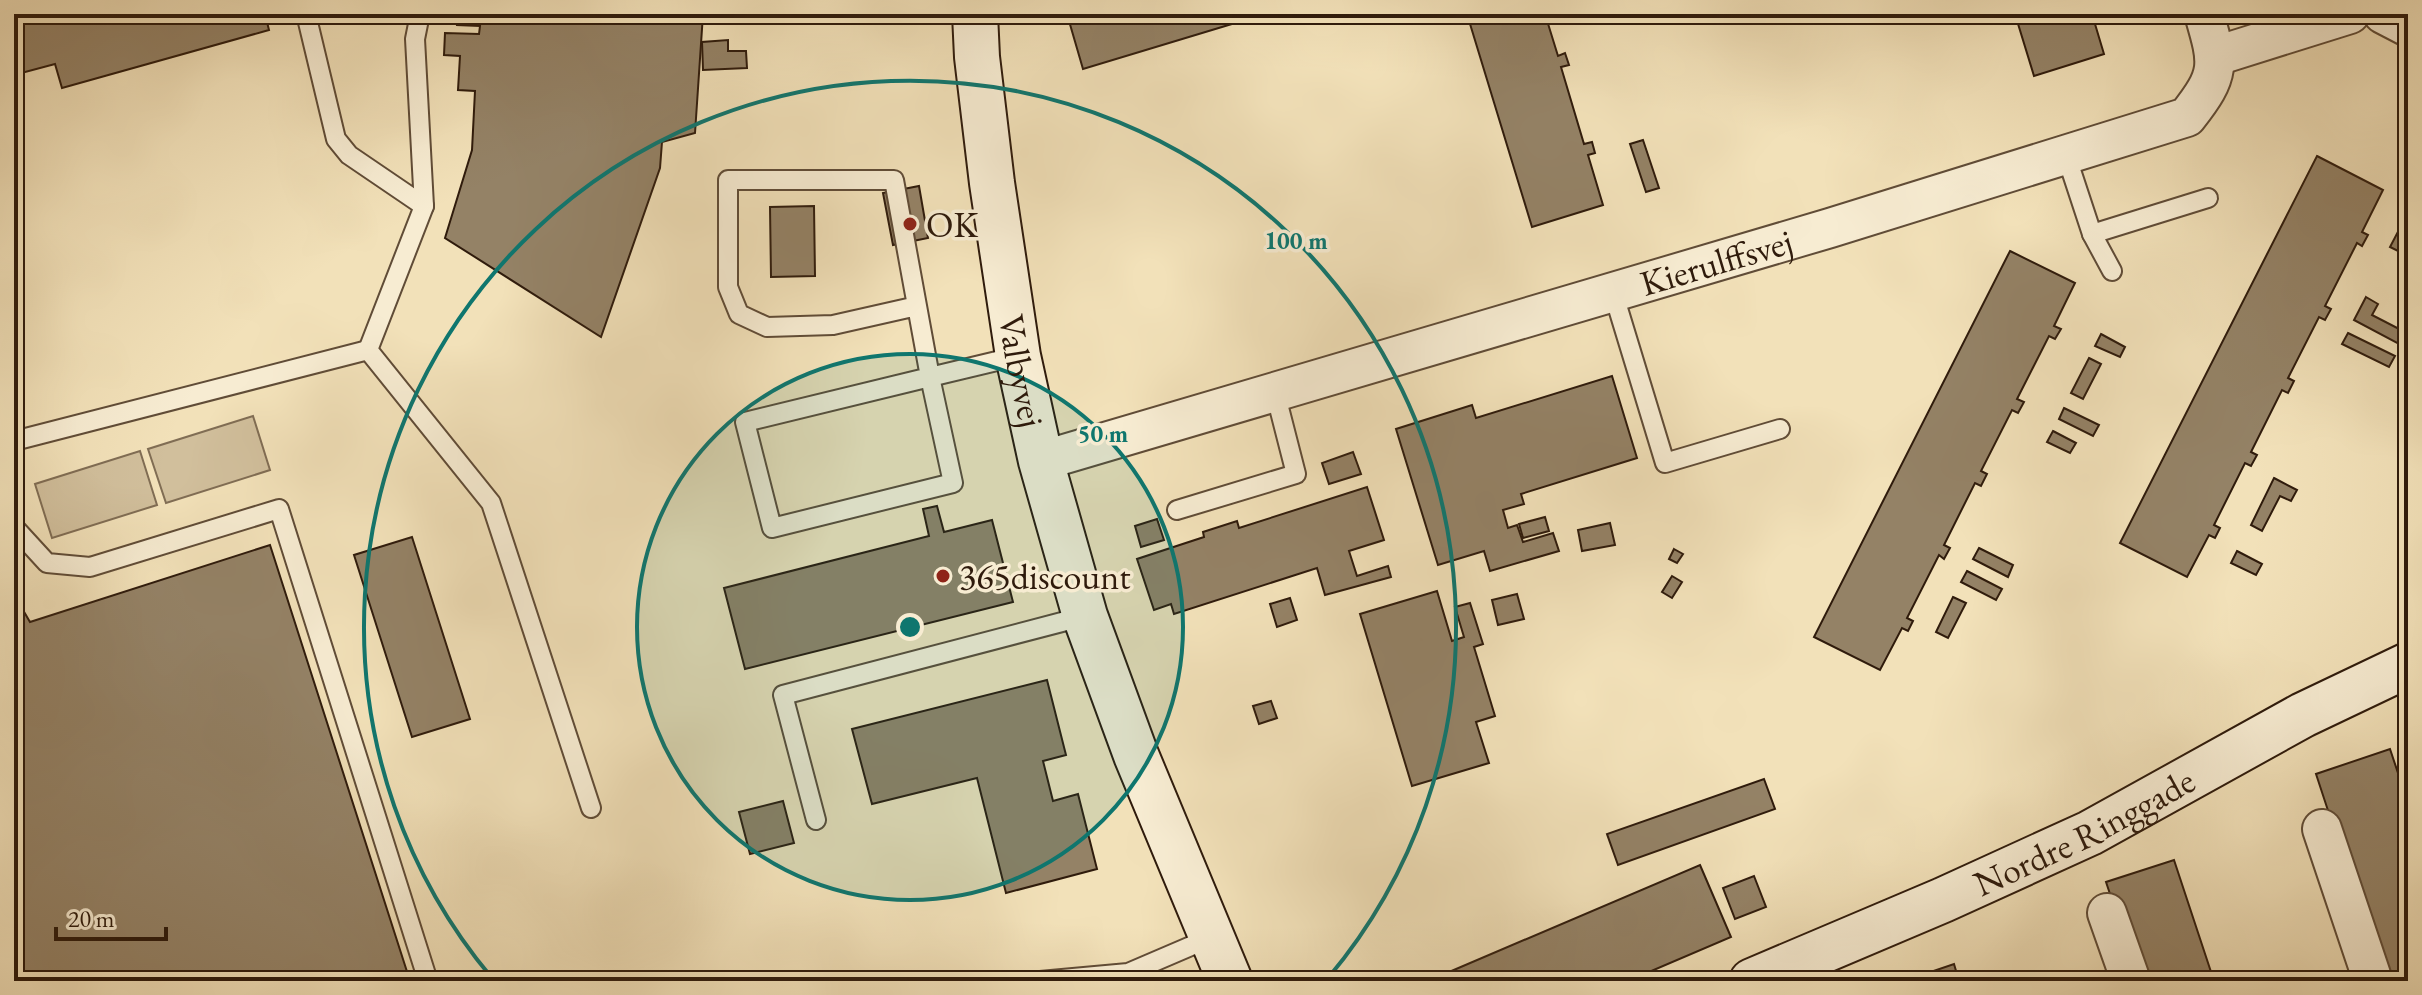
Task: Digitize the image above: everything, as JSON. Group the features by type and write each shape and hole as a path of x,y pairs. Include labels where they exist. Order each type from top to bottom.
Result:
{"street":[{"name":"Valbyvej","path":"975,14 992,183 1018,356 1041,461 1085,616 1136,755 1230,981"},
{"path":"2204,14 2216,56 2350,14"},
{"path":"2383,14 2408,27"},
{"name":"Kierulffsvej","path":"1041,461 1613,292 2187,117 2209,90 2216,56"},
{"name":"Nordre Ringgade","path":"1752,981 1809,970 2090,833 2303,715 2408,665"},
{"path":"2322,829 2373,981"},
{"path":"2107,913 2131,981"}],"lane":[{"path":"306,14 336,139 349,155 424,206"},
{"path":"368,350 424,206 415,39 420,14"},
{"path":"2066,155 2092,234 2112,271"},
{"path":"917,306 833,325 767,327 739,314 728,287 728,180 894,180 930,377 953,483 772,528 745,422 930,377 1018,356"},
{"path":"2092,234 2208,198"},
{"path":"1613,292 1665,463 1780,429"},
{"path":"14,441 368,350"},
{"path":"368,350 491,503 591,808"},
{"path":"1177,510 1296,474 1275,392"},
{"path":"14,527 47,563 90,567 279,509 428,981"},
{"path":"816,820 783,695 1085,616"},
{"path":"1040,981 1128,973 1212,937"}],"shaded area":[{"path":"253,416 270,470 166,503 148,449"},
{"path":"140,451 157,505 52,538 35,484"}],"building":[{"path":"14,14 265,14 269,30 62,88 55,64 14,75"},
{"path":"458,14 703,14 695,133 662,142 660,168 601,337 445,238 472,150 475,91 458,90 460,56 444,55 445,33 479,34 480,26 457,25"},
{"path":"1067,14 1265,14 1083,69"},
{"path":"1467,14 1545,14 1558,56 1565,53 1569,65 1561,67 1584,144 1592,142 1595,153 1588,155 1603,205 1532,227"},
{"path":"2015,14 2092,14 2104,54 2034,76"},
{"path":"728,40 728,51 746,51 747,68 703,70 702,42"},
{"path":"1643,140 1659,188 1646,192 1630,144"},
{"path":"2317,156 2383,190 2362,232 2368,235 2362,246 2357,243 2325,306 2331,309 2325,320 2319,317 2288,378 2294,381 2288,393 2282,390 2251,452 2257,455 2251,466 2245,463 2214,525 2220,528 2215,538 2209,535 2187,577 2120,543"},
{"path":"919,186 928,238 893,245 883,193"},
{"path":"814,206 815,276 771,277 770,207"},
{"path":"2402,224 2408,227 2408,242 2402,253 2390,247"},
{"path":"2010,251 2075,283 2054,326 2061,329 2055,339 2049,336 2017,399 2024,402 2018,413 2012,410 1981,471 1987,474 1981,486 1975,483 1944,545 1950,548 1944,559 1939,555 1907,618 1913,621 1908,631 1902,628 1880,670 1814,637"},
{"path":"2366,297 2378,304 2372,315 2405,332 2399,344 2354,320"},
{"path":"2348,333 2395,356 2389,367 2342,344"},
{"path":"2101,334 2125,347 2120,357 2095,346"},
{"path":"2089,358 2101,364 2083,399 2071,393"},
{"path":"1612,376 1637,458 1521,494 1524,504 1503,510 1508,528 1517,525 1523,542 1553,533 1559,551 1490,571 1484,551 1438,565 1396,429 1472,405 1476,418"},
{"path":"2064,408 2099,425 2093,436 2059,419"},
{"path":"2053,431 2076,443 2070,453 2047,442"},
{"path":"1353,452 1361,474 1329,484 1322,463"},
{"path":"2274,478 2297,490 2291,501 2280,496 2262,531 2251,525"},
{"path":"1367,487 1384,540 1349,551 1357,576 1388,566 1391,577 1325,595 1317,568 1174,614 1171,604 1154,610 1137,559 1204,537 1203,532 1237,521 1239,528"},
{"path":"937,506 944,532 992,520 1013,602 745,669 724,588 929,536 923,509"},
{"path":"1545,517 1549,531 1523,538 1519,524"},
{"path":"1157,519 1164,540 1141,547 1135,526"},
{"path":"1610,523 1615,545 1582,551 1578,530"},
{"path":"412,537 470,719 412,737 354,555"},
{"path":"270,545 410,981 14,981 14,605 15,608 20,605 30,622"},
{"path":"1979,548 2013,565 2008,577 1973,559"},
{"path":"1674,549 1683,554 1677,563 1669,559"},
{"path":"2237,551 2262,564 2256,575 2231,563"},
{"path":"1967,571 2002,589 1996,600 1961,582"},
{"path":"1672,576 1682,582 1672,598 1662,592"},
{"path":"1437,591 1452,641 1464,637 1455,607 1470,603 1483,644 1474,647 1495,716 1476,722 1489,763 1412,786 1360,614"},
{"path":"1517,594 1524,619 1498,625 1492,600"},
{"path":"1953,597 1966,603 1948,638 1936,632"},
{"path":"1290,598 1297,620 1277,627 1270,604"},
{"path":"1047,680 1066,755 1043,761 1053,801 1078,794 1097,869 1006,893 977,778 872,804 852,729"},
{"path":"1271,701 1277,718 1259,724 1253,706"},
{"path":"2390,749 2408,803 2408,981 2384,981 2316,774"},
{"path":"1764,779 1775,809 1618,865 1607,834"},
{"path":"783,801 794,843 750,854 739,812"},
{"path":"2174,860 2214,981 2139,981 2106,882"},
{"path":"1700,865 1731,937 1628,981 1601,981 1598,975 1585,981 1428,981"},
{"path":"1754,876 1766,907 1735,919 1723,888"},
{"path":"1954,964 1959,981 1904,981"}],"place":[{"name":"OK","path":"910,224"},
{"name":"365discount","path":"943,576"}]}
